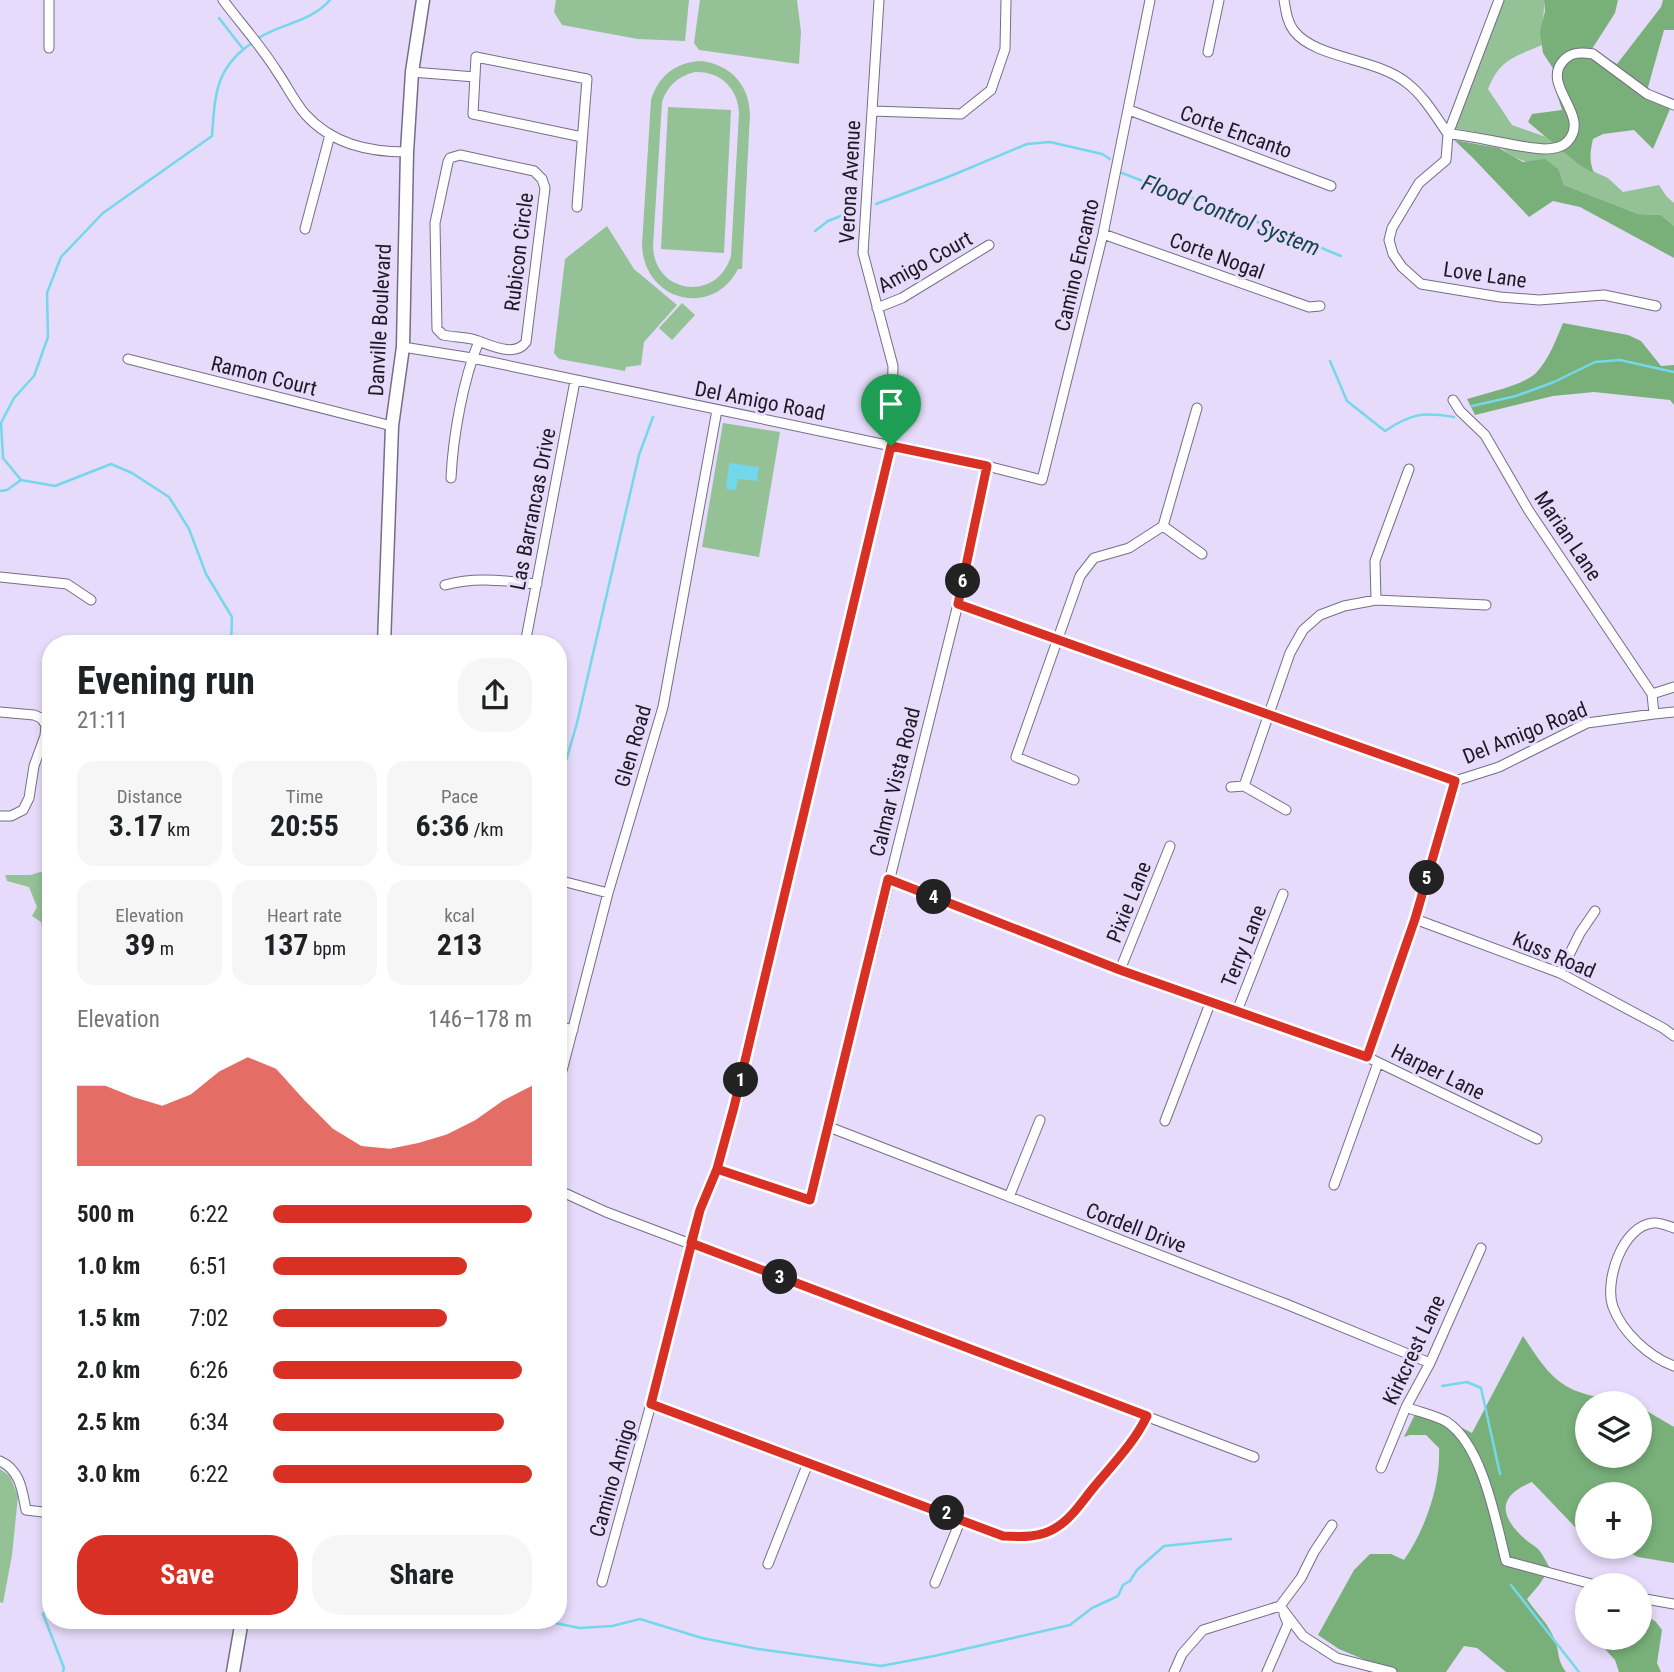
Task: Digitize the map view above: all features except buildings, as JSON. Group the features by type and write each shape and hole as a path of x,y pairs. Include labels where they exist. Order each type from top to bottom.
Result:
{"main road":[{"name":"Danville Boulevard","path":"384,635 392,426 403,347 407,152 412,72 423,0"},
{"path":"233,1672 240,1629"}],"street":[{"path":"49,0 50,48"},
{"path":"223,0 278,71 305,114 330,135 357,148 380,152 407,152"},
{"name":"Verona Avenue","path":"879,0 863,253 893,366 891,446"},
{"path":"872,111 961,114 991,90 1005,49 1006,0"},
{"name":"Camino Encanto","path":"987,466 1042,480 1103,234 1150,0"},
{"path":"1208,51 1219,0"},
{"path":"1284,0 1286,16 1294,32 1315,46 1383,68 1407,82 1448,134 1544,149 1558,148 1569,141 1575,123 1558,83 1559,65 1568,55 1582,52 1592,54 1647,94 1674,105"},
{"name":"Love Lane","path":"1499,0 1448,134 1446,160 1419,183 1392,228 1389,240 1393,254 1421,284 1500,297 1539,300 1604,295 1656,306"},
{"path":"577,207 587,79 476,57 473,114 582,137"},
{"path":"412,72 475,77"},
{"name":"Corte Encanto","path":"1129,110 1331,186"},
{"path":"305,229 330,135"},
{"name":"Rubicon Circle","path":"460,155 534,171 542,179 545,188 526,342 514,350 479,341 443,335 437,329 436,320 435,223 448,162 450,158 460,155"},
{"name":"Corte Nogal","path":"1103,234 1309,307 1320,306"},
{"name":"Amigo Court","path":"877,308 902,298 989,245"},
{"path":"451,478 453,451 472,358 479,341"},
{"name":"Del Amigo Road","path":"403,347 472,358 987,466"},
{"name":"Ramon Court","path":"128,359 392,426"},
{"name":"Las Barrancas Drive","path":"527,635 575,381"},
{"name":"Marian Lane","path":"1453,400 1481,429 1529,511 1652,694"},
{"path":"1074,780 1016,757 1080,576 1094,558 1129,548 1163,526 1197,408"},
{"name":"Glen Road","path":"567,1052 608,892 663,707 717,410"},
{"name":"Camino Amigo","path":"602,1582 700,1210 717,1169 738,1094 891,446"},
{"path":"958,604 987,466"},
{"path":"1376,600 1375,561 1409,469"},
{"path":"1163,526 1202,554"},
{"path":"0,577 67,584 91,600"},
{"path":"445,585 465,579 537,584"},
{"path":"1244,786 1290,653 1303,630 1320,615 1344,606 1376,600 1486,606"},
{"name":"Del Amigo Road","path":"958,604 1455,781 1499,767 1587,723 1674,712"},
{"name":"Calmar Vista Road","path":"717,1169 810,1200 958,604"},
{"path":"1654,715 1652,694 1674,687"},
{"path":"0,712 34,715 42,720"},
{"path":"0,816 11,816 23,810 29,798 34,766 42,746"},
{"path":"1367,1057 1415,919 1455,781"},
{"path":"1231,788 1244,786 1286,810"},
{"name":"Pixie Lane","path":"1120,970 1170,846"},
{"name":"Harper Lane","path":"888,879 1120,970 1367,1057 1537,1139"},
{"path":"567,882 608,892"},
{"name":"Terry Lane","path":"1237,1011 1283,894"},
{"path":"1560,973 1594,911"},
{"name":"Kuss Road","path":"1415,919 1560,973 1674,1036"},
{"path":"1165,1121 1211,1001"},
{"path":"1663,1028 1674,1026"},
{"path":"567,1028 573,1030"},
{"path":"1334,1185 1378,1063"},
{"path":"1009,1197 1040,1120"},
{"name":"Cordell Drive","path":"829,1127 1286,1304 1430,1363"},
{"path":"567,1194 606,1212 1254,1457"},
{"path":"1674,1227 1655,1222 1634,1231 1620,1253 1610,1291 1618,1319 1634,1338 1652,1354 1674,1366"},
{"name":"Kirkcrest Lane","path":"1381,1468 1406,1407 1430,1363 1481,1248"},
{"path":"651,1404 961,1518 1003,1536 1022,1537 1039,1535 1056,1528 1072,1514 1138,1434 1147,1416"},
{"path":"1406,1407 1447,1423 1465,1443 1486,1482 1506,1561 1575,1580"},
{"path":"0,1461 9,1465 17,1474 26,1510 42,1512"},
{"path":"768,1564 808,1462"},
{"path":"935,1583 961,1518"},
{"path":"1174,1672 1182,1654 1203,1630 1280,1606 1301,1578 1332,1525"},
{"path":"1652,1600 1674,1604"},
{"path":"1267,1672 1288,1624 1280,1606"},
{"path":"1280,1606 1303,1636 1337,1658 1392,1672"}],"green space":[{"path":"556,0 689,0 685,41 638,39 562,25 554,12"},
{"path":"700,0 797,0 801,32 799,64 699,50 694,43"},
{"path":"1496,0 1544,0 1542,45 1509,60 1498,71 1488,89 1512,125 1546,137 1579,165 1608,178 1623,192 1659,185 1674,203 1674,226 1661,215 1638,214 1564,185 1559,170 1530,163 1512,155 1491,135 1447,127"},
{"path":"1544,0 1618,0 1615,13 1592,49 1617,64 1661,7 1663,0 1674,0 1674,30 1664,30 1645,98 1670,109 1653,149 1634,130 1603,134 1593,139 1590,156 1594,173 1579,165 1528,122 1532,114 1562,110 1554,70 1543,53 1540,32 1545,11"},
{"path":"693,62 712,63 730,72 746,94 750,114 742,269 738,269 726,285 712,294 697,298 681,297 666,290 654,279 646,264 642,245 651,100 664,77 677,67","holes":["695,72 704,72 726,83 738,104 731,256 724,271 713,281 687,287 674,283 664,274 656,262 653,246 662,102 667,91 678,79"]},
{"path":"668,107 731,110 724,253 661,249"},
{"path":"1454,140 1499,148 1523,162 1545,159 1559,170 1564,185 1638,214 1661,215 1674,226 1674,258 1580,207 1553,201 1529,217"},
{"path":"607,226 634,269 677,305 644,342 641,365 626,367 625,371 559,359 554,353 565,259"},
{"path":"682,303 695,315 672,340 659,328"},
{"path":"1563,323 1628,335 1641,341 1661,366 1674,365 1674,405 1670,400 1594,392 1553,396 1475,415 1467,399 1530,378 1541,368"},
{"path":"723,423 780,432 759,557 702,547"},
{"path":"42,872 42,927 41,922 32,916 37,907 29,887 7,881 5,875 30,875"},
{"path":"1523,1336 1547,1370 1576,1391 1575,1468 1652,1468 1652,1414 1674,1427 1674,1563 1650,1559 1652,1482 1575,1482 1575,1527 1532,1482 1512,1494 1506,1507 1507,1515 1516,1531 1540,1551 1550,1568 1527,1599 1553,1635 1566,1672 1506,1672 1477,1648 1464,1646 1446,1672 1368,1672 1370,1662 1339,1649 1318,1635 1354,1570 1370,1554 1391,1554 1404,1560 1419,1535 1434,1492 1439,1448 1426,1435 1404,1437 1419,1406 1472,1433"},
{"path":"0,1469 10,1476 18,1496 12,1555 3,1603 0,1602"},
{"path":"1652,1619 1656,1622 1662,1630 1657,1663 1661,1672 1619,1672 1615,1660 1606,1650 1652,1650"}],"water":[{"path":"729,463 759,467 757,481 738,479 736,490 726,489"}],"waterway":[{"path":"257,39 314,14 330,0"},
{"path":"219,18 243,49"},
{"path":"231,635 232,617 206,574 189,529 169,497 132,473 111,464 55,486 21,480 3,458 1,423 14,398 34,376 48,337 47,293 61,257 103,213 212,136 219,83 231,62 252,43"},
{"name":"Flood Control System","path":"876,204 1027,144 1050,142 1102,154 1110,159"},
{"name":"Flood Control System","path":"1122,173 1171,192 1213,204 1341,256"},
{"name":"Flood Control System","path":"815,231 828,221 856,210"},
{"path":"1472,406 1516,396 1554,382 1595,362 1620,360 1674,372"},
{"path":"1330,361 1347,401 1385,431 1418,415 1454,417"},
{"path":"567,758 639,455 653,417"},
{"path":"0,491 7,490 21,480"},
{"path":"1442,1386 1467,1382 1481,1388 1500,1474"},
{"path":"567,1625 580,1628 612,1626 640,1619 702,1638 758,1649 881,1666 1070,1625 1092,1608 1118,1596 1123,1585 1164,1546 1231,1539"},
{"path":"1511,1585 1579,1672"},
{"path":"49,1629 64,1668 63,1672"}],"route":[{"path":"891,446 734,1107 717,1169 700,1210 691,1243 651,1404 961,1518 1003,1536 1039,1535 1056,1528 1072,1514 1138,1434 1147,1416 691,1243 700,1210 717,1169 810,1200 888,879 1120,970 1367,1057 1415,919 1455,781 958,604 987,466 891,446"}]}
